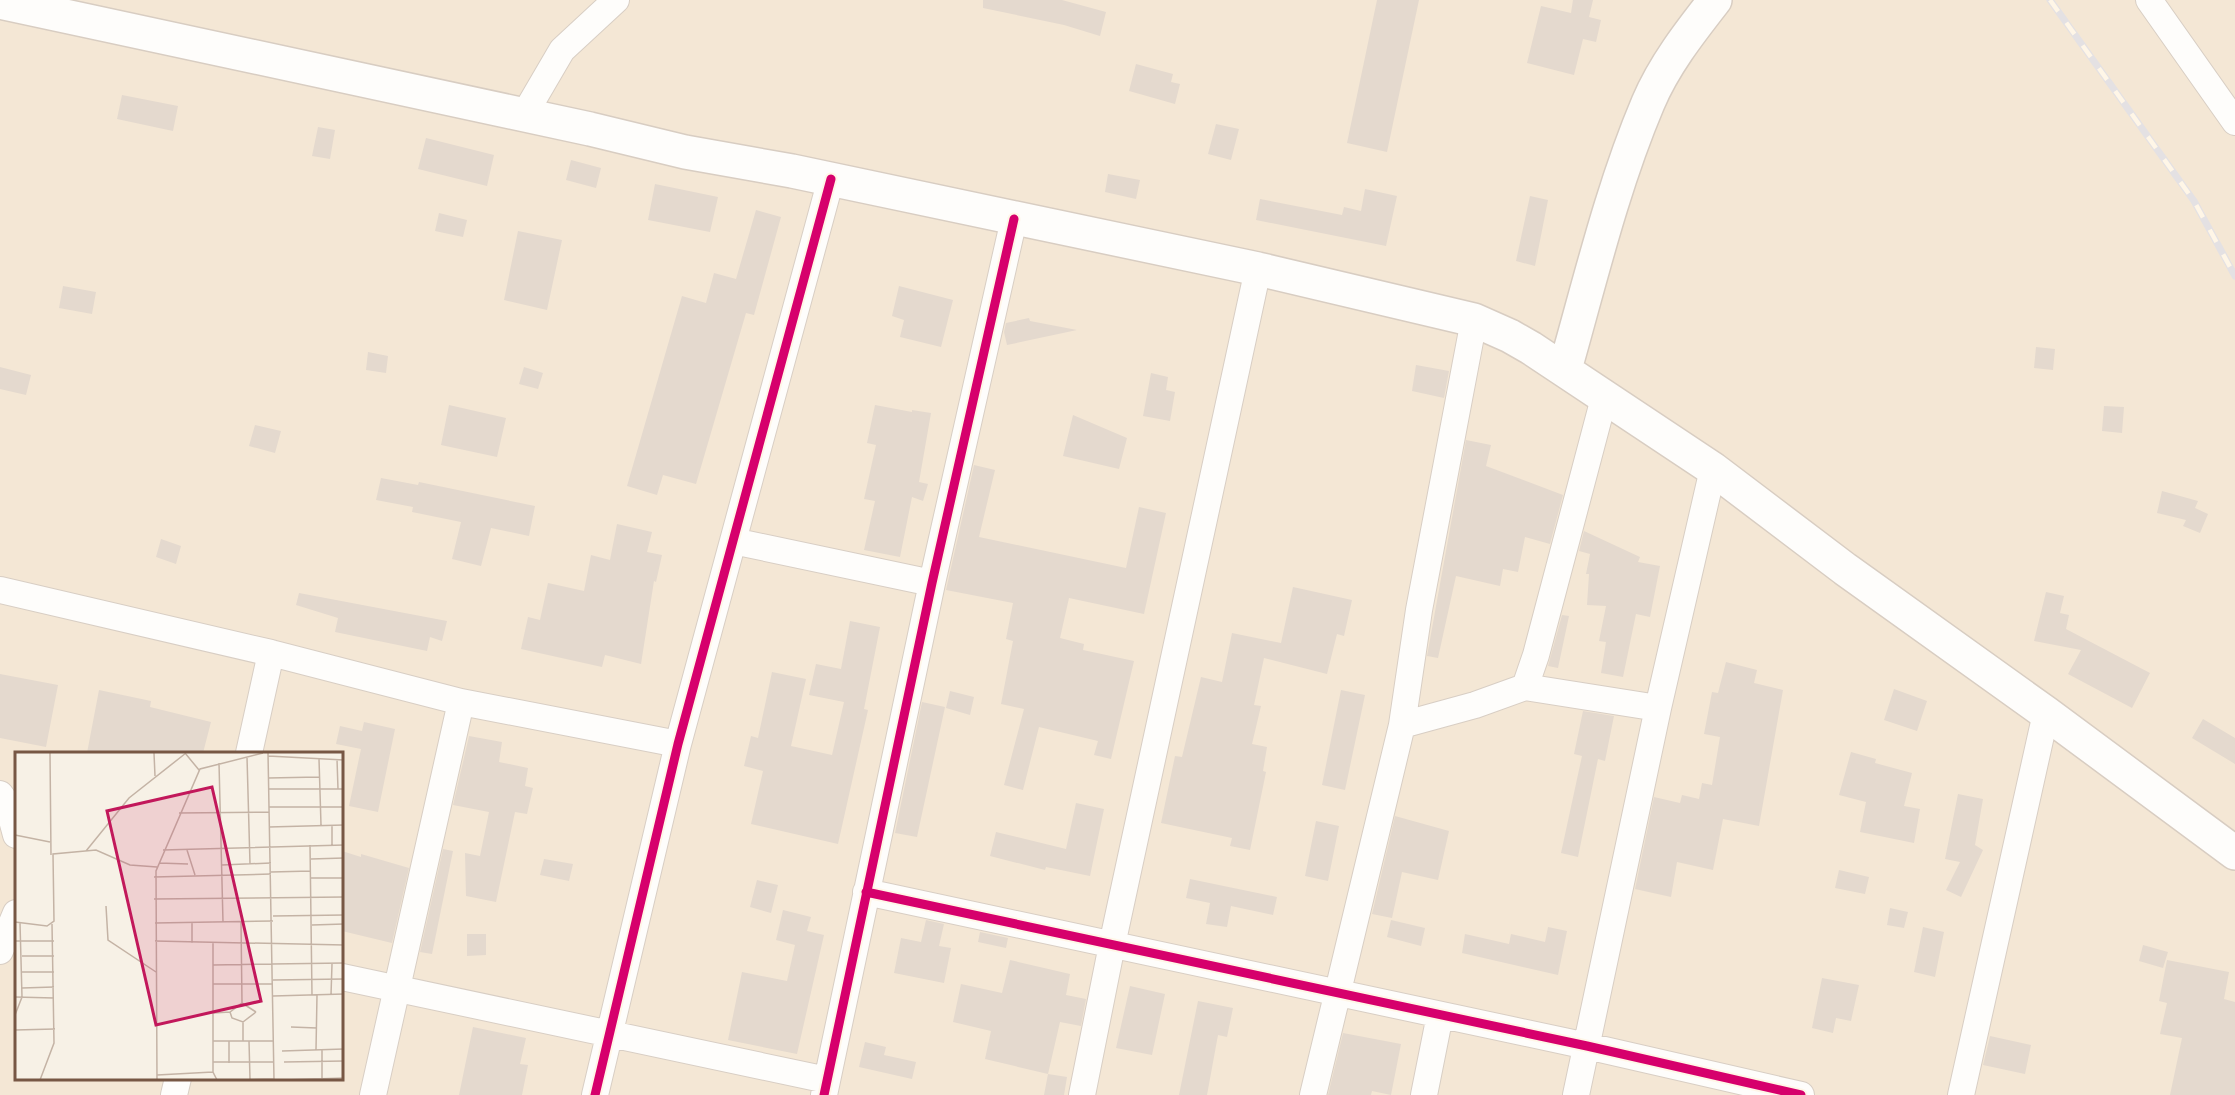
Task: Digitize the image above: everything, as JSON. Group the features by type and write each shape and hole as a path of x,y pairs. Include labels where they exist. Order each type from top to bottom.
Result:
{"main road":[{"path":"1565,369 1618,186 1648,102 1678,50 1716,0"},
{"path":"0,2 685,152 831,179 1258,269 1474,320 1510,336 1565,369 1604,398 1713,469 1845,569 2046,713 2235,853"}],"street":[{"path":"524,115 562,50 616,0"},
{"path":"2149,0 2235,122"},
{"path":"595,1095 678,744 831,179"},
{"path":"344,976 610,1035 826,1088 932,583 1014,219"},
{"path":"1082,1095 1112,945 1258,269"},
{"path":"1313,1095 1402,725 1419,610 1474,320"},
{"path":"1525,687 1536,655 1604,398"},
{"path":"1576,1095 1658,708 1713,469"},
{"path":"733,541 932,583"},
{"path":"0,590 271,653 461,702 678,744"},
{"path":"249,752 271,653"},
{"path":"1402,725 1475,705 1525,687 1658,708"},
{"path":"373,1095 461,702"},
{"path":"1961,1095 2046,713"},
{"path":"0,795 8,805 15,831"},
{"path":"866,892 1587,1046 1801,1095"},
{"path":"0,951 15,915"},
{"path":"1424,1095 1440,1015"},
{"path":"174,1095 178,1080"}],"shaded area":[{"path":"0,0 2235,0 2235,1095 0,1095"}],"building":[{"path":"983,0 1062,0 1106,12 1100,36 1064,25 983,8"},
{"path":"1377,0 1419,0 1387,152 1347,143"},
{"path":"1573,0 1593,0 1589,17 1601,20 1596,42 1583,39 1574,75 1527,63 1541,6 1571,13"},
{"path":"1136,64 1173,74 1171,82 1180,84 1175,104 1129,91"},
{"path":"122,95 178,106 173,131 117,119"},
{"path":"1216,124 1239,129 1231,160 1208,154"},
{"path":"318,127 335,130 330,159 312,156"},
{"path":"426,138 494,155 487,186 418,169"},
{"path":"571,160 601,168 596,188 566,180"},
{"path":"1108,174 1140,180 1136,199 1105,192"},
{"path":"655,184 718,197 710,232 648,220"},
{"path":"1365,189 1397,196 1386,246 1256,220 1260,199 1342,215 1344,207 1361,211"},
{"path":"1530,196 1548,200 1535,266 1516,261"},
{"path":"756,210 781,217 754,315 746,313 696,484 663,475 657,495 627,486 682,296 706,303 714,273 736,279"},
{"path":"439,213 467,220 463,237 435,231"},
{"path":"518,231 562,240 547,310 504,300"},
{"path":"63,286 96,292 92,314 59,308"},
{"path":"899,286 953,300 941,347 900,337 904,320 892,316"},
{"path":"1029,318 1030,321 1077,330 1007,345 1004,332 1006,323"},
{"path":"2036,347 2055,349 2053,370 2034,368"},
{"path":"368,352 388,356 386,373 366,370"},
{"path":"1416,365 1449,371 1444,398 1412,391"},
{"path":"0,367 31,375 26,395 0,389"},
{"path":"524,367 543,373 538,389 519,384"},
{"path":"1151,373 1168,377 1166,390 1175,392 1170,421 1143,416"},
{"path":"449,405 506,418 497,457 441,445"},
{"path":"875,405 931,413 919,482 928,484 923,501 912,497 900,557 864,550 875,501 864,499 876,445 867,443"},
{"path":"2104,406 2124,407 2122,433 2102,431"},
{"path":"1073,415 1127,438 1119,469 1063,456"},
{"path":"255,425 281,431 275,453 249,446"},
{"path":"1466,440 1491,445 1486,466 1563,495 1550,544 1525,537 1518,572 1503,569 1500,586 1456,576 1438,658 1427,656"},
{"path":"974,465 995,470 979,537 1126,568 1139,507 1166,513 1144,614 1069,598 1060,638 1084,644 1083,650 1134,661 1111,759 1094,755 1098,741 1039,727 1023,790 1004,785 1024,709 1001,704 1013,641 1006,639 1013,603 946,590"},
{"path":"381,478 418,485 419,482 535,506 529,536 491,528 481,566 452,559 461,522 412,512 413,507 376,500"},
{"path":"2162,491 2198,501 2195,508 2208,514 2200,533 2183,526 2186,520 2157,513"},
{"path":"617,524 652,532 647,552 662,555 656,582 654,581 641,664 605,655 602,667 521,649 528,617 540,620 548,583 584,591 591,555 610,560"},
{"path":"1584,531 1640,557 1638,562 1660,566 1650,617 1636,614 1623,677 1601,673 1606,642 1599,641 1606,606 1587,605 1589,574 1586,574 1590,554 1579,551"},
{"path":"161,539 181,546 176,564 156,557"},
{"path":"1293,587 1352,600 1344,636 1337,634 1327,674 1264,658 1254,705 1261,706 1252,744 1267,747 1263,771 1266,772 1250,850 1230,846 1232,838 1161,823 1175,756 1182,757 1201,677 1222,682 1232,633 1281,643"},
{"path":"2046,592 2064,596 2060,613 2069,615 2066,629 2150,673 2132,708 2068,674 2081,650 2034,641"},
{"path":"299,593 447,621 442,641 430,637 427,651 335,632 338,618 296,605"},
{"path":"1562,615 1569,616 1558,668 1548,666"},
{"path":"850,621 880,627 864,709 868,710 838,844 751,824 763,771 744,766 751,736 758,738 772,672 806,679 791,746 832,755 844,702 809,695 816,664 841,669"},
{"path":"1726,662 1757,670 1754,683 1783,690 1759,826 1723,819 1713,870 1677,862 1671,897 1635,889 1654,797 1680,803 1682,795 1699,799 1702,783 1712,785 1720,737 1704,734 1712,692 1718,693"},
{"path":"0,674 58,685 46,747 0,738"},
{"path":"1894,689 1927,701 1917,731 1884,720"},
{"path":"99,690 151,701 150,707 211,722 203,752 87,752"},
{"path":"1341,690 1365,695 1345,790 1322,785"},
{"path":"950,691 974,697 970,715 946,708"},
{"path":"922,702 945,707 917,837 895,833"},
{"path":"1583,711 1614,716 1605,761 1598,759 1578,857 1561,853 1582,756 1574,754"},
{"path":"2203,719 2235,738 2235,764 2192,738"},
{"path":"364,722 395,729 378,812 349,806 361,749 336,744 340,726 362,731"},
{"path":"469,736 502,742 499,762 528,768 525,786 533,788 527,814 515,812 496,902 466,896 465,853 480,856 489,812 453,805"},
{"path":"1851,752 1876,759 1875,763 1912,773 1904,806 1920,809 1914,843 1860,832 1866,802 1839,795"},
{"path":"1958,794 1983,799 1975,845 1983,850 1961,897 1946,890 1960,862 1945,859"},
{"path":"1076,803 1104,809 1090,876 1046,867 1045,870 990,856 996,832 1066,849"},
{"path":"1395,816 1449,831 1438,880 1402,872 1392,918 1372,914"},
{"path":"1316,821 1339,826 1328,881 1305,876"},
{"path":"443,849 453,851 432,954 420,952"},
{"path":"344,852 361,857 361,854 409,868 392,943 344,931"},
{"path":"544,859 573,864 569,881 540,875"},
{"path":"1839,870 1869,877 1865,894 1835,888"},
{"path":"1190,879 1277,897 1273,915 1231,906 1227,927 1206,924 1210,903 1186,898"},
{"path":"757,880 778,885 771,913 750,907"},
{"path":"1890,908 1908,912 1904,928 1887,925"},
{"path":"783,910 811,917 807,931 824,935 797,1054 728,1040 742,972 787,981 795,945 776,940"},
{"path":"926,920 944,924 939,946 951,948 944,983 894,973 901,938 921,942"},
{"path":"1391,920 1425,928 1421,946 1387,937"},
{"path":"1548,927 1567,931 1558,975 1462,953 1465,934 1509,944 1511,934 1545,942"},
{"path":"1923,927 1944,932 1935,977 1914,972"},
{"path":"980,932 1008,938 1006,948 978,942"},
{"path":"467,934 486,934 486,955 467,956"},
{"path":"2143,945 2168,952 2163,968 2139,961"},
{"path":"1010,960 1070,974 1066,995 1086,999 1081,1026 1060,1022 1048,1074 985,1059 991,1031 953,1022 961,984 1002,993"},
{"path":"2167,960 2229,972 2224,999 2235,1002 2235,1095 2170,1095 2182,1038 2160,1034 2167,1003 2159,1001"},
{"path":"1822,978 1859,985 1851,1021 1836,1018 1833,1033 1812,1028"},
{"path":"1130,986 1165,994 1152,1055 1116,1048"},
{"path":"1198,1001 1233,1008 1227,1037 1218,1035 1207,1095 1179,1095"},
{"path":"473,1027 526,1038 520,1064 528,1065 522,1095 459,1095"},
{"path":"1343,1033 1401,1044 1391,1095 1372,1091 1371,1095 1328,1095"},
{"path":"1990,1036 2031,1045 2025,1074 1983,1065"},
{"path":"865,1042 886,1047 884,1055 916,1062 912,1079 859,1067"},
{"path":"1048,1074 1067,1077 1064,1095 1044,1095"}],"railway":[{"path":"2050,0 2194,201 2235,276"}],"cycle path":[{"path":"595,1095 678,744 831,179"},
{"path":"824,1095 932,583 1014,219"},
{"path":"866,892 1587,1046 1801,1095"}]}
